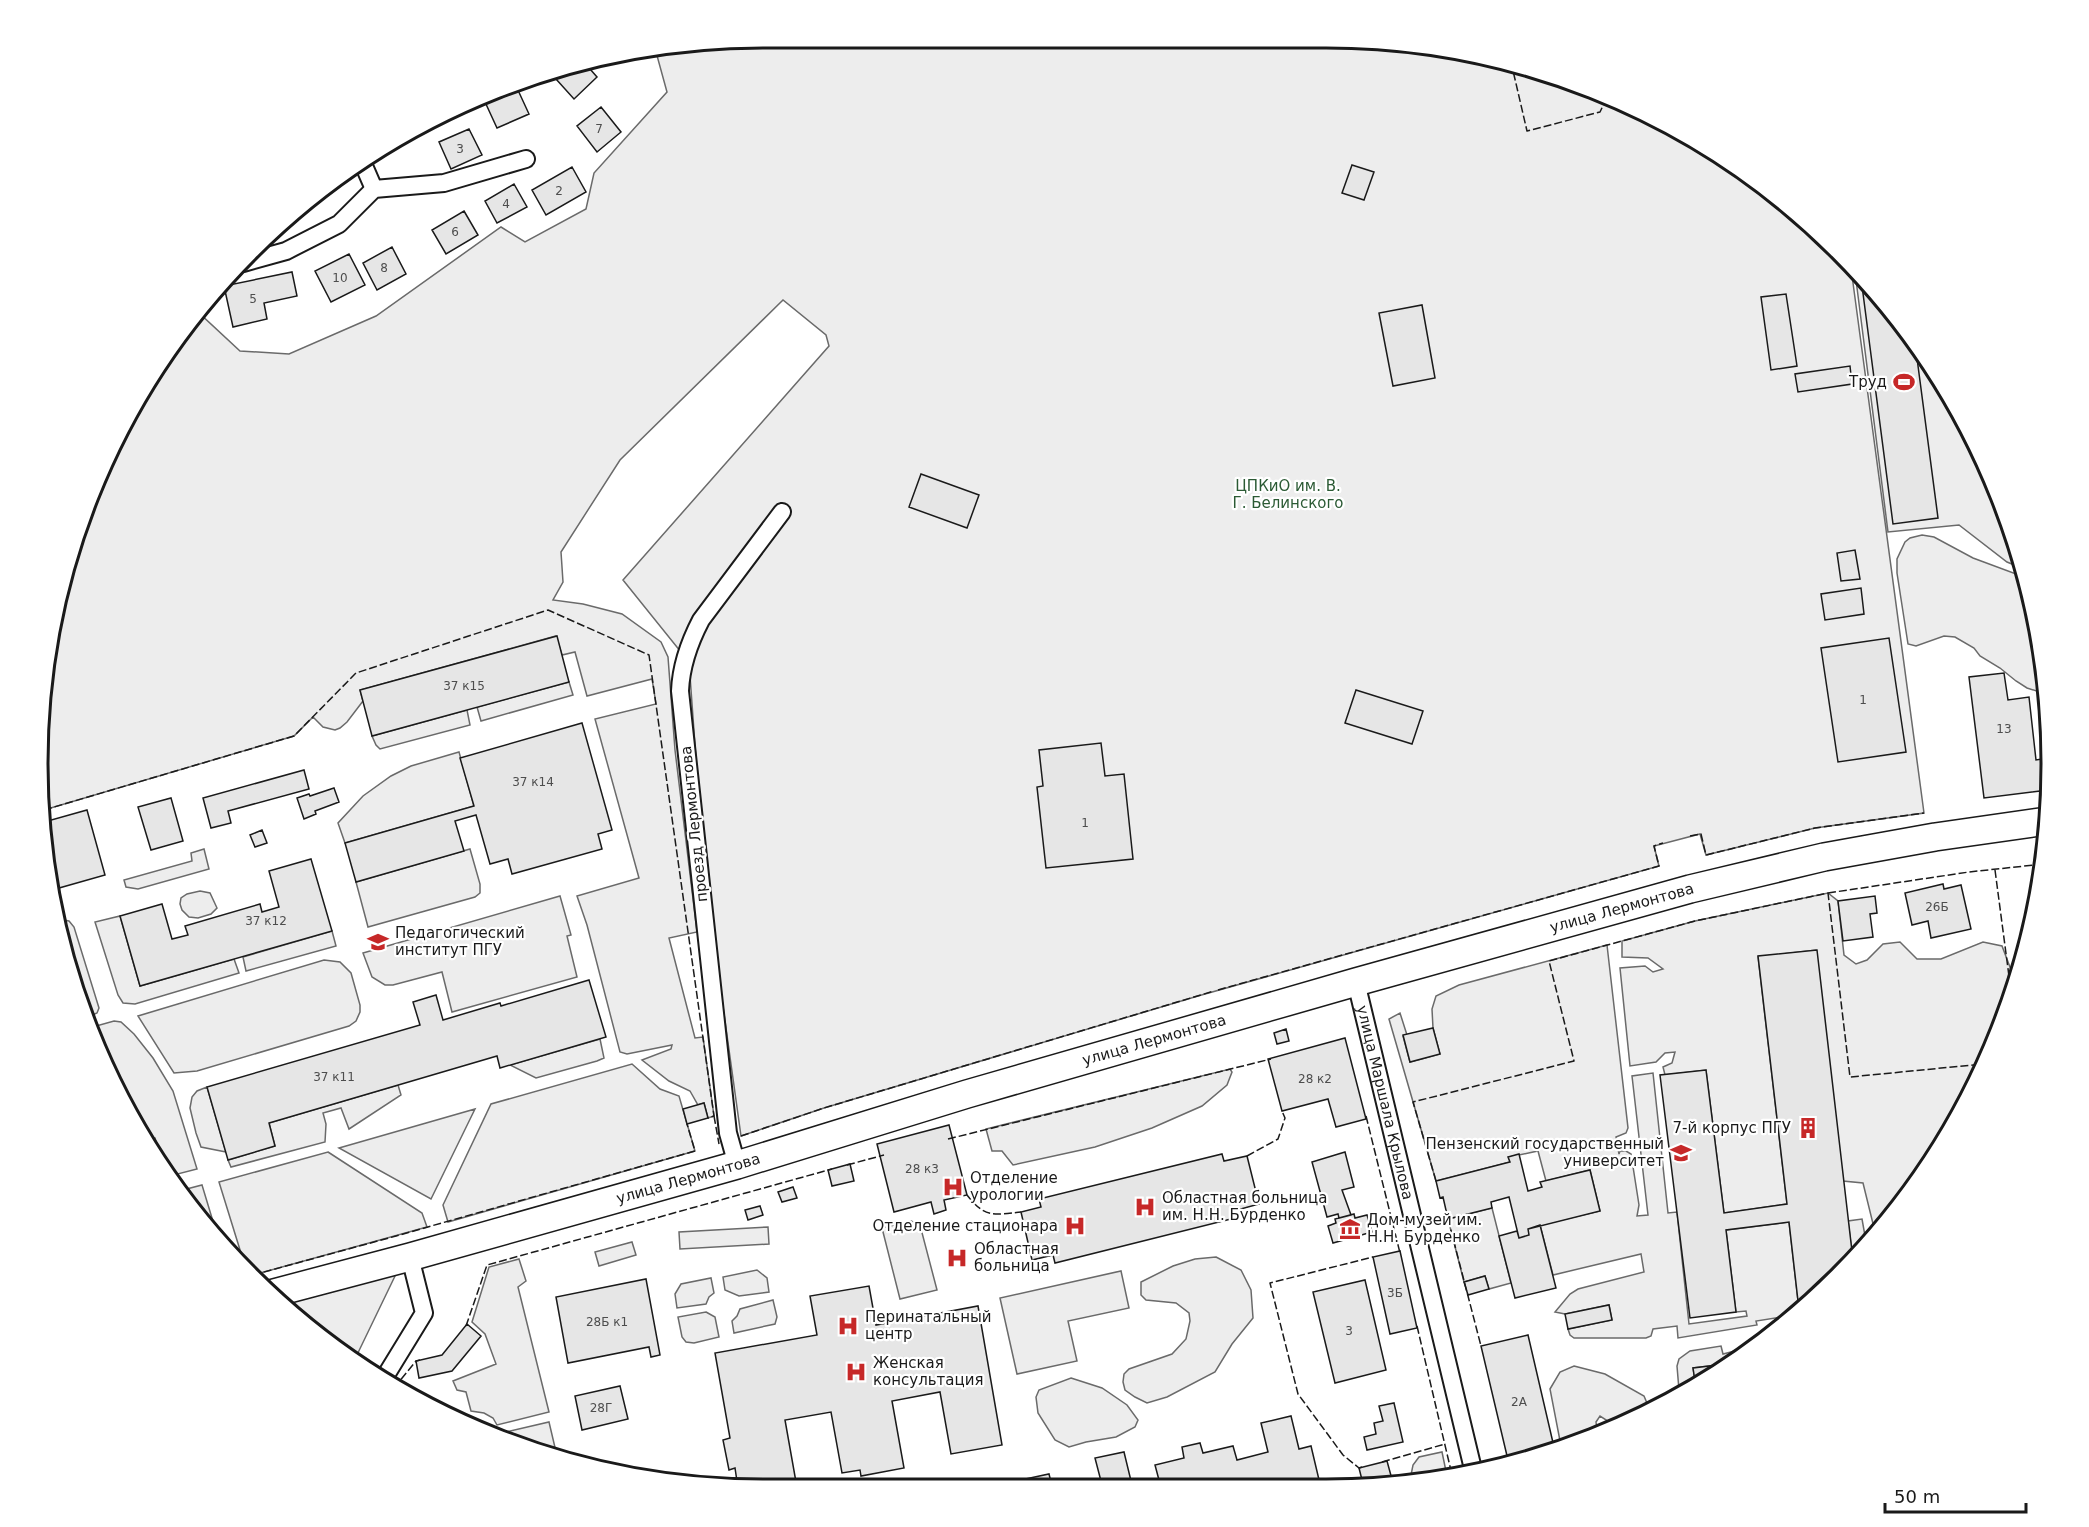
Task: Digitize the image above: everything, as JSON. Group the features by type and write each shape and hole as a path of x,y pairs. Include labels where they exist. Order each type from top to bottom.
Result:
{"main road":[{"name":"улица Лермонтова","path":"281,1291 736,1165 956,1097 1690,889 1813,860 1935,837 2038,821"}],"street":[{"path":"257,259 286,251 339,224 374,189 444,183 526,159"},
{"path":"365,169 374,189"},
{"name":"проезд Лермонтова","path":"736,1165 728,1133 709,946 697,862 680,678 692,636 701,620 782,512"},
{"name":"улица Маршала Крылова","path":"1356,982 1472,1464"},
{"path":"388,1372 424,1313 410,1257"}],"shaded area":[{"name":"ЦПКиО им. В. Г. Белинского","path":"764,48 1326,48 1372,50 1419,54 1511,72 1599,102 1683,144 1761,196 1797,226 1853,281 1924,813 1815,828 1706,855 1700,834 1654,846 1659,866 1198,996 824,1108 741,1136 704,870 689,662 623,580 829,346 826,335 783,300 620,460 561,552 563,582 553,600 583,604 622,614 661,642 668,657 675,750 697,932 669,938 695,1038 703,1037 714,1116 708,1118 704,1103 698,1105 690,1091 669,1081 642,1060 671,1049 672,1045 627,1054 620,1052 587,925 577,896 639,878 595,719 656,704 652,679 587,696 575,652 562,655 556,636 360,690 363,701 347,722 335,730 323,727 313,717 294,736 50,808 48,764 54,670 72,578 102,490 122,447 169,366 204,318 240,351 289,354 376,316 501,227 525,242 586,209 594,173 667,92 657,56 717,50"},
{"name":"Труд","path":"1857,285 1893,328 1945,406 1987,490 2013,564 1959,525 1888,532"},
{"path":"1922,535 1934,537 1973,558 2016,574 2027,624 2037,691 2016,681 1980,656 1974,648 1955,637 1944,636 1916,646 1908,644 1897,559 1905,542"},
{"path":"569,682 573,695 481,721 477,707"},
{"path":"467,710 470,725 380,749 372,736"},
{"path":"459,752 474,806 345,843 338,823 363,796 391,776 411,766"},
{"path":"204,849 209,869 138,889 126,887 124,880 192,861 191,853"},
{"path":"470,849 480,884 480,893 475,897 368,927 356,882"},
{"path":"200,891 210,893 217,908 211,914 198,918 189,917 182,910 181,898"},
{"path":"1828,893 1838,901 1844,955 1856,964 1867,960 1883,944 1900,942 1917,959 1941,959 1983,942 2002,946 2011,969 1987,1037 1967,1080 1920,1161 1873,1223 1863,1183 1843,1181 1816,950 1758,957 1787,1204 1724,1213 1706,1070 1665,1075 1663,1067 1672,1063 1675,1052 1665,1053 1656,1062 1630,1066 1620,968 1645,966 1653,972 1663,969 1648,958 1622,957 1622,941 1695,921"},
{"path":"560,896 571,935 567,936 577,977 452,1012 442,972 385,985 372,977 363,953"},
{"path":"120,916 140,986 234,959 239,973 135,1004 123,1003 118,995 95,922"},
{"path":"66,920 74,927 99,1008 94,1014 86,993"},
{"path":"332,931 336,946 246,971 243,957"},
{"path":"1607,945 1628,1128 1626,1133 1616,1137 1619,1154 1620,1151 1626,1151 1631,1154 1639,1205 1637,1216 1648,1215 1632,1076 1653,1073 1668,1213 1677,1212 1689,1324 1747,1316 1746,1311 1736,1312 1726,1230 1789,1222 1798,1300 1777,1318 1756,1321 1757,1325 1678,1338 1677,1326 1653,1329 1651,1336 1646,1338 1574,1338 1570,1335 1568,1329 1612,1320 1609,1305 1565,1314 1555,1312 1570,1294 1578,1289 1644,1272 1641,1254 1553,1275 1540,1225 1600,1211 1590,1170 1546,1181 1538,1151 1509,1157 1510,1162 1436,1181 1389,1019 1400,1013 1407,1035 1403,1036 1410,1062 1440,1054 1433,1028 1432,1009 1436,996 1459,985"},
{"path":"324,960 340,962 351,973 360,1012 356,1021 349,1026 197,1071 174,1073 138,1016"},
{"path":"114,1021 121,1022 153,1058 173,1091 197,1169 178,1174 169,1161 122,1080 98,1026"},
{"path":"600,1039 604,1058 597,1061 536,1078 510,1065"},
{"path":"632,1064 660,1089 679,1096 695,1151 448,1222 443,1205 491,1104"},
{"path":"1230,1069 1232,1072 1227,1085 1202,1106 1152,1128 1095,1147 1013,1165 1002,1151 992,1151 986,1129"},
{"path":"398,1085 401,1095 349,1129 341,1108 323,1113 326,1124 325,1142 231,1167 228,1160 275,1146 269,1123"},
{"path":"207,1087 226,1152 201,1147 196,1133 190,1108 192,1097 197,1091"},
{"path":"475,1109 431,1199 339,1148"},
{"path":"328,1152 422,1213 427,1227 262,1273 240,1250 219,1182"},
{"path":"202,1185 212,1218 196,1199 189,1189"},
{"path":"1492,1208 1511,1283 1489,1289 1485,1276 1464,1282 1448,1219"},
{"path":"1862,1219 1865,1233 1851,1247 1848,1221"},
{"path":"911,1221 920,1225 937,1290 900,1299 882,1228"},
{"path":"768,1227 769,1244 680,1249 679,1232"},
{"path":"632,1242 636,1255 599,1266 595,1252"},
{"path":"1216,1257 1241,1270 1251,1290 1253,1318 1232,1344 1215,1372 1167,1397 1147,1403 1135,1397 1125,1390 1124,1374 1129,1369 1172,1354 1186,1339 1190,1321 1189,1313 1176,1303 1146,1300 1141,1295 1141,1282 1173,1266 1195,1259"},
{"path":"519,1259 526,1281 518,1287 549,1412 497,1425 493,1418 484,1413 471,1411 466,1392 457,1390 453,1381 496,1364 485,1334 472,1322 489,1267"},
{"path":"757,1270 767,1278 769,1292 739,1296 725,1290 723,1277"},
{"path":"1121,1271 1129,1308 1068,1321 1077,1361 1017,1374 1000,1298"},
{"path":"396,1274 358,1352 290,1299"},
{"path":"711,1278 714,1293 706,1304 677,1308 675,1294 681,1284"},
{"path":"773,1300 777,1317 775,1324 734,1333 732,1321 740,1309"},
{"path":"706,1312 715,1317 719,1337 694,1343 686,1342 682,1337 678,1317"},
{"path":"1721,1346 1723,1354 1732,1352 1710,1366 1693,1368 1694,1376 1679,1385 1677,1366 1679,1359 1690,1351"},
{"path":"1574,1366 1605,1374 1644,1396 1647,1402 1608,1421 1600,1416 1596,1422 1597,1426 1560,1439 1550,1389 1560,1372"},
{"path":"1071,1378 1102,1388 1127,1405 1138,1420 1135,1427 1116,1437 1069,1447 1055,1440 1038,1413 1036,1397 1039,1390"},
{"path":"549,1422 555,1448 534,1441 508,1431"},
{"path":"1442,1452 1445,1468 1411,1474 1413,1465 1419,1457"}],"building":[{"path":"590,69 597,77 574,99 556,79"},
{"path":"519,92 529,114 497,128 486,104"},
{"path":"601,107 621,132 597,152 577,126"},
{"path":"469,129 482,155 451,169 439,142"},
{"path":"1352,165 1374,172 1364,200 1342,193"},
{"path":"572,167 586,192 546,215 532,190"},
{"path":"514,184 527,207 497,223 485,201"},
{"path":"464,211 478,235 446,254 432,230"},
{"path":"392,247 406,274 377,290 363,263"},
{"path":"349,254 365,285 331,302 315,271"},
{"path":"292,272 297,296 264,303 267,319 233,327 225,293 233,284"},
{"path":"1863,292 1918,363 1938,518 1893,524"},
{"path":"1786,294 1797,366 1771,370 1761,297"},
{"path":"1422,305 1435,378 1393,386 1379,313"},
{"path":"1850,366 1852,384 1798,392 1795,374"},
{"path":"921,474 979,495 967,528 909,507"},
{"path":"1855,550 1860,579 1841,581 1837,553"},
{"path":"1861,588 1864,614 1825,620 1821,594"},
{"path":"557,636 569,682 372,736 360,690"},
{"path":"1889,638 1906,752 1838,762 1821,648"},
{"path":"2004,673 2008,700 2029,697 2036,760 2041,759 2040,791 1984,798 1969,677"},
{"path":"1356,690 1423,711 1412,744 1345,723"},
{"path":"582,723 612,830 598,834 602,849 512,874 508,859 490,864 476,815 455,821 464,851 356,882 345,843 474,806 460,758"},
{"path":"1101,743 1105,776 1124,774 1133,859 1046,868 1037,787 1043,786 1039,750"},
{"path":"304,770 309,789 228,811 231,823 211,828 203,798"},
{"path":"334,788 339,802 315,811 316,814 304,819 297,798"},
{"path":"171,798 183,841 151,850 138,807"},
{"path":"87,810 105,875 59,888 51,820"},
{"path":"262,830 267,843 255,847 250,835"},
{"path":"311,859 332,931 140,986 120,916 162,904 172,939 188,935 185,926 260,904 262,912 279,907 269,871"},
{"path":"1943,884 1944,889 1961,885 1971,929 1931,938 1928,921 1912,925 1905,893"},
{"path":"1875,896 1877,913 1870,914 1873,937 1843,941 1838,901"},
{"name":"7-й корпус ПГУ","path":"1817,950 1852,1247 1798,1300 1789,1222 1726,1230 1736,1312 1690,1318 1660,1075 1706,1070 1724,1213 1787,1204 1758,956"},
{"path":"589,980 606,1037 500,1068 497,1056 269,1123 275,1146 228,1160 207,1087 420,1025 413,1002 436,995 443,1020 500,1003 501,1006"},
{"path":"1433,1028 1440,1054 1410,1062 1403,1035"},
{"path":"1286,1029 1289,1041 1277,1044 1274,1033"},
{"path":"1345,1038 1366,1119 1336,1127 1328,1099 1282,1111 1268,1059"},
{"path":"704,1103 708,1118 687,1124 683,1109"},
{"path":"949,1125 967,1195 944,1200 946,1210 934,1214 931,1202 894,1212 877,1144"},
{"path":"1345,1152 1354,1187 1342,1190 1351,1215 1339,1218 1338,1214 1327,1217 1312,1162"},
{"path":"1222,1154 1224,1161 1247,1156 1259,1204 1237,1210 1239,1217 1055,1263 1053,1255 1032,1260 1021,1212 1041,1207 1039,1199"},
{"path":"1519,1154 1528,1191 1542,1187 1540,1182 1590,1170 1600,1211 1528,1229 1529,1235 1519,1238 1509,1197 1491,1202 1492,1208 1448,1219 1443,1197 1440,1198 1436,1181 1510,1162 1508,1157"},
{"path":"850,1164 854,1181 832,1186 828,1170"},
{"path":"793,1187 797,1198 782,1202 778,1192"},
{"path":"760,1206 763,1215 748,1220 745,1210"},
{"path":"1354,1214 1355,1218 1367,1215 1372,1232 1333,1243 1328,1226 1336,1223 1335,1219"},
{"path":"1540,1225 1556,1288 1515,1298 1499,1236 1517,1231 1519,1238 1529,1235 1528,1229"},
{"path":"1400,1251 1417,1328 1390,1334 1373,1257"},
{"path":"1485,1276 1489,1289 1468,1295 1464,1282"},
{"path":"646,1279 660,1355 651,1357 649,1347 568,1363 556,1297"},
{"path":"1365,1280 1386,1370 1335,1383 1313,1292"},
{"path":"869,1286 876,1325 978,1306 1002,1445 951,1454 940,1392 892,1401 904,1468 861,1476 860,1470 842,1473 831,1412 785,1420 795,1479 736,1478 735,1468 729,1470 723,1440 730,1438 715,1353 817,1335 810,1296"},
{"path":"1609,1305 1612,1320 1568,1329 1565,1314"},
{"path":"467,1324 481,1336 452,1371 419,1378 416,1361 442,1355"},
{"path":"1528,1335 1553,1442 1507,1456 1481,1346"},
{"path":"1710,1366 1694,1376 1693,1368"},
{"path":"620,1386 628,1419 582,1430 575,1396"},
{"path":"1394,1403 1403,1442 1367,1450 1364,1437 1376,1434 1374,1423 1383,1421 1379,1406"},
{"path":"1291,1416 1299,1449 1311,1446 1319,1479 1159,1479 1155,1465 1184,1458 1182,1447 1200,1443 1203,1453 1233,1446 1237,1460 1268,1452 1261,1423"},
{"path":"1124,1452 1131,1479 1100,1479 1095,1458"},
{"path":"1387,1461 1391,1475 1361,1477 1359,1468"},
{"path":"1049,1474 1050,1479 1026,1479"}],"fence":[{"path":"1514,73 1527,131 1600,112 1604,104"},
{"path":"50,808 294,736 356,673 548,610 649,655 714,1116 708,1118"},
{"path":"1690,836 1701,834 1706,855 1815,828 1924,813"},
{"path":"1218,990 1659,866 1654,846 1663,843"},
{"path":"1828,893 1969,872 2034,865"},
{"path":"1995,870 2009,975"},
{"path":"1436,1181 1413,1102 1574,1061 1549,961 1695,921 1828,893 1850,1077 1974,1065"},
{"path":"741,1136 824,1108 1214,991"},
{"path":"948,1139 1271,1059"},
{"path":"1247,1156 1278,1139 1285,1118 1282,1111"},
{"path":"714,1116 719,1144"},
{"path":"1366,1116 1400,1253"},
{"path":"262,1273 695,1151 687,1124"},
{"path":"847,1165 884,1155"},
{"path":"466,1326 487,1265 832,1169"},
{"path":"967,1195 979,1208 990,1213 1021,1212"},
{"path":"1448,1219 1481,1346"},
{"path":"1362,1467 1359,1468 1343,1455 1298,1394 1270,1283 1373,1257"},
{"path":"1417,1326 1450,1468"},
{"path":"401,1380 416,1361 420,1360"},
{"path":"1382,1462 1445,1444"}],"place":[{"name":"Труд","path":"1904,382"},
{"name":"Педагогический институт ПГУ","path":"378,942"},
{"name":"7-й корпус ПГУ","path":"1808,1128"},
{"name":"Пензенский государственный университет","path":"1681,1153"},
{"name":"Отделение урологии","path":"953,1187"},
{"name":"Областная больница им. Н.Н. Бурденко","path":"1145,1207"},
{"name":"Отделение стационара","path":"1075,1226"},
{"name":"Дом-музей им. Н.Н. Бурденко","path":"1350,1229"},
{"name":"Областная больница","path":"957,1258"},
{"name":"Перинатальный центр","path":"848,1326"},
{"name":"Женская консультация","path":"856,1372"}]}
